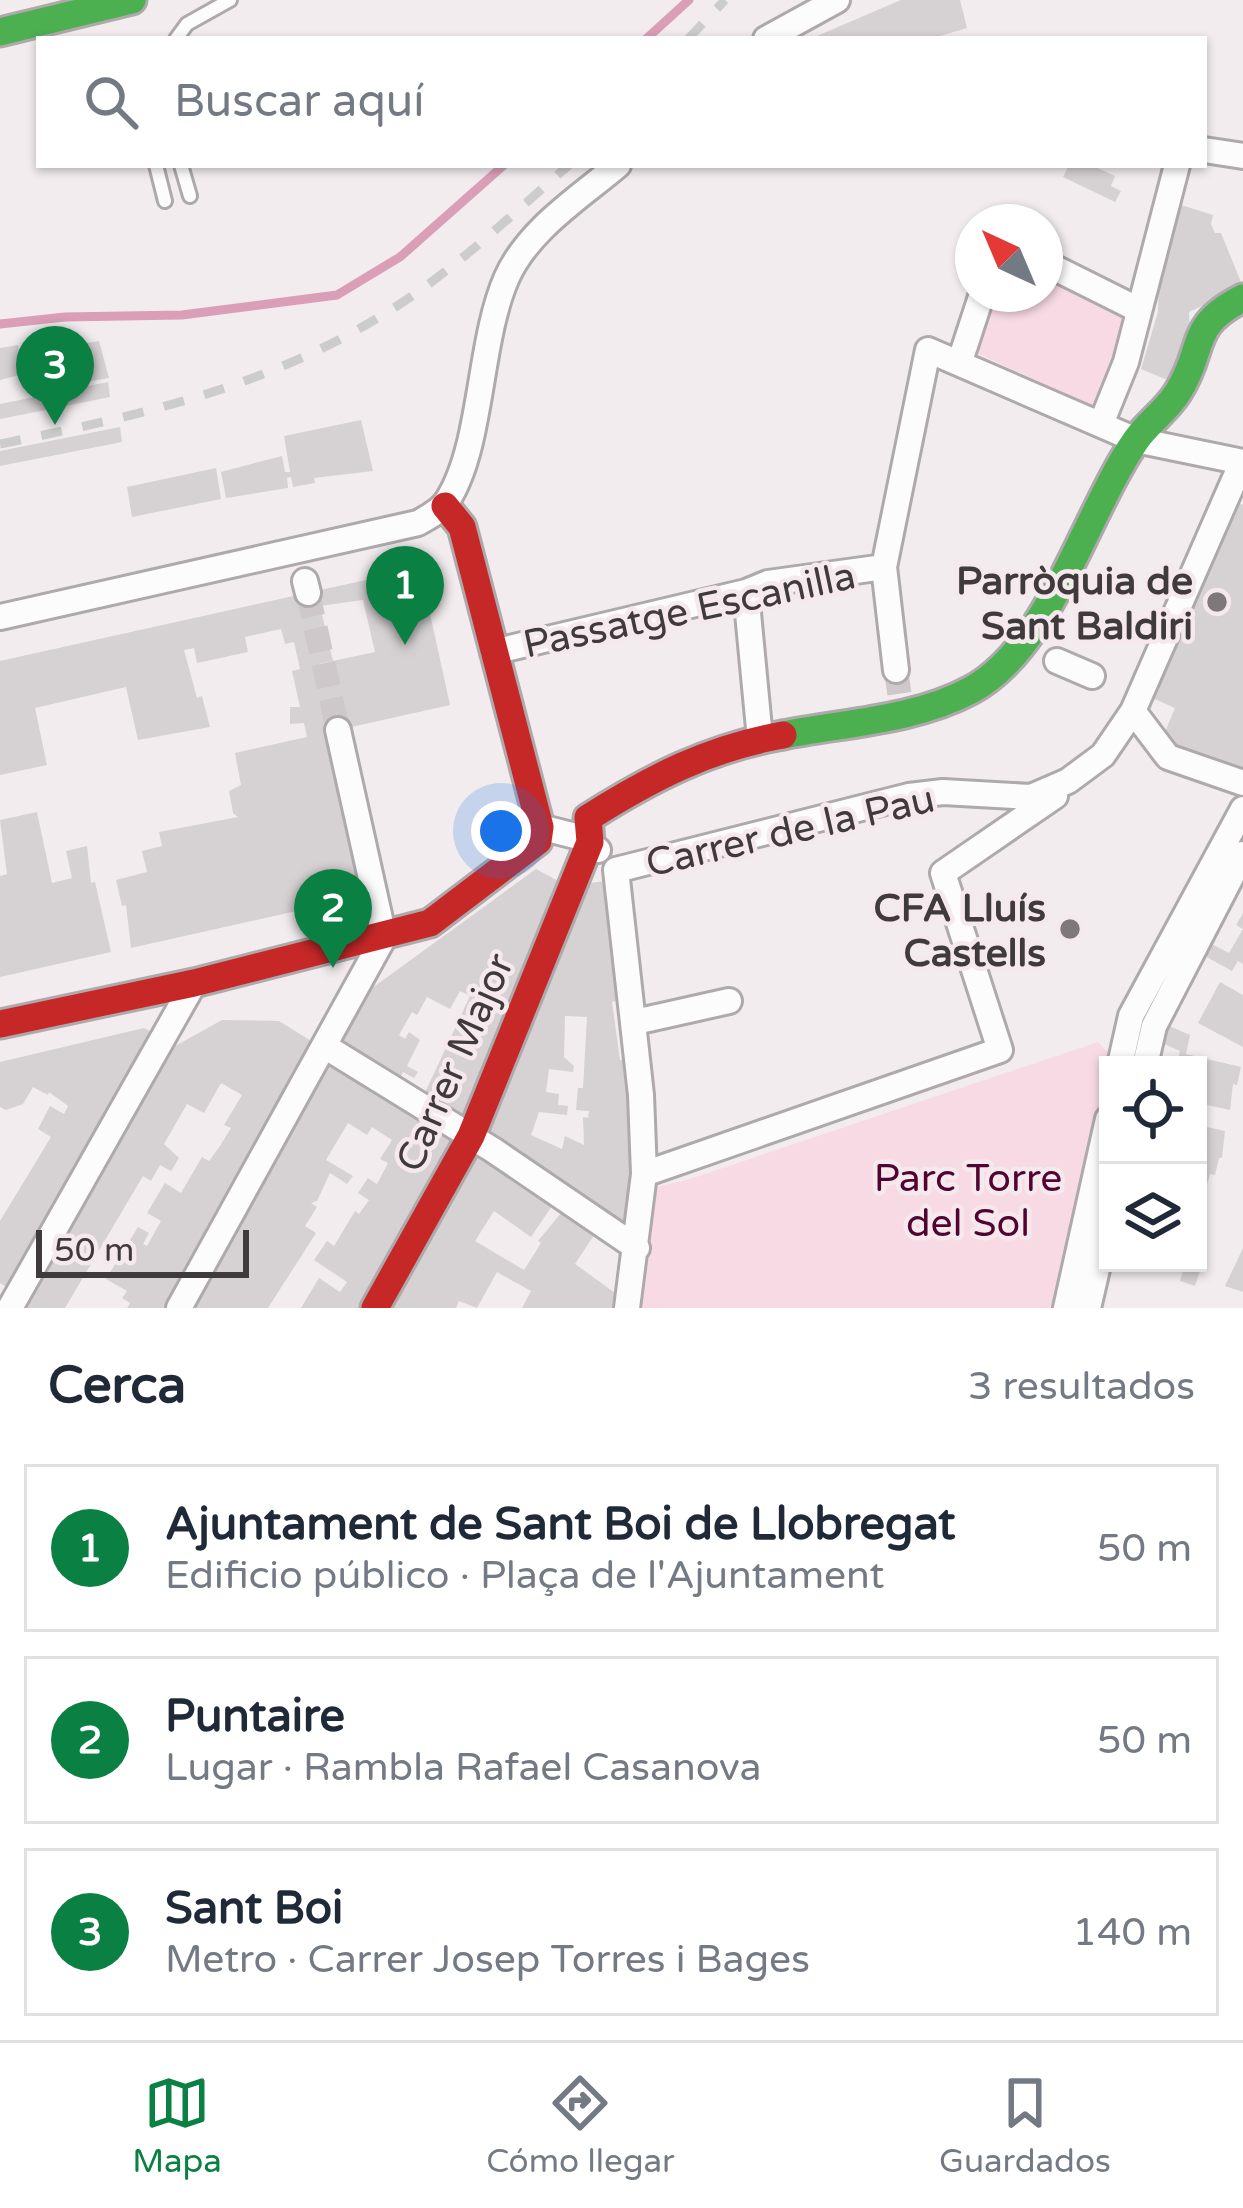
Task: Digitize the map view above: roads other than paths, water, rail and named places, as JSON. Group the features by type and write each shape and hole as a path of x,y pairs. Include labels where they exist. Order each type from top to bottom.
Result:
{"street":[{"path":"2,32 132,0"},
{"path":"771,36 837,0"},
{"path":"1207,150 1243,156"},
{"path":"0,616 418,524 445,506 460,477 508,276 531,241 615,168"},
{"path":"1098,422 1126,362 1176,168"},
{"path":"1063,272 1139,310"},
{"path":"746,592 760,739 910,711 972,690 1024,645 1131,449 1181,387 1204,327 1221,309 1243,298"},
{"path":"960,361 976,312"},
{"path":"896,670 884,567 928,350 1098,422 1131,449 1242,462"},
{"name":"Carrer de la Pau","path":"616,870 909,796 943,792 1031,797 1068,781 1103,755 1242,462"},
{"path":"0,1024 194,983 430,922 538,841 540,827 462,527 445,506"},
{"name":"Passatge Escanilla","path":"494,652 768,583 884,567"},
{"path":"1057,661 1092,676"},
{"path":"1129,704 1168,757 1243,783"},
{"path":"179,1308 384,937 338,730"},
{"name":"Carrer Major","path":"375,1308 471,1136 590,842 588,818 652,777 694,758 760,739"},
{"path":"644,1174 1000,1050 943,873 1060,792 1068,781"},
{"path":"1122,1056 1131,1016 1243,809"},
{"path":"540,827 590,842 616,870 634,1022 644,1174 627,1308"},
{"path":"1146,1056 1154,1026 1243,854"},
{"path":"10,1308 194,983"},
{"path":"634,1022 729,1000"},
{"path":"326,1047 471,1136 637,1248"},
{"path":"1066,1308 1099,1160"},
{"path":"1088,1308 1099,1261"}],"lane":[{"path":"178,36 188,24 230,0"},
{"path":"2,32 36,40"},
{"path":"157,168 165,201"},
{"path":"182,168 190,196"}],"waterway":[{"path":"649,36 689,0"},
{"path":"0,324 65,317 182,315 337,295 400,257 501,168"}],"tunnel":[{"path":"308,593 338,730"},
{"path":"896,670 902,712"}],"railway":[{"path":"691,36 725,0"},
{"path":"0,444 160,408 310,354 427,285 566,168"}],"place":[{"name":"Sant Boi","path":"55,425"},
{"name":"Parròquia de Sant Baldiri","path":"1217,602"},
{"name":"Ajuntament de Sant Boi de Llobregat","path":"405,645"},
{"name":"CFA Lluís Castells","path":"1070,929"},
{"name":"Puntaire","path":"333,968"}],"park label":[{"name":"Parc Torre del Sol","path":"968,1200"}]}
